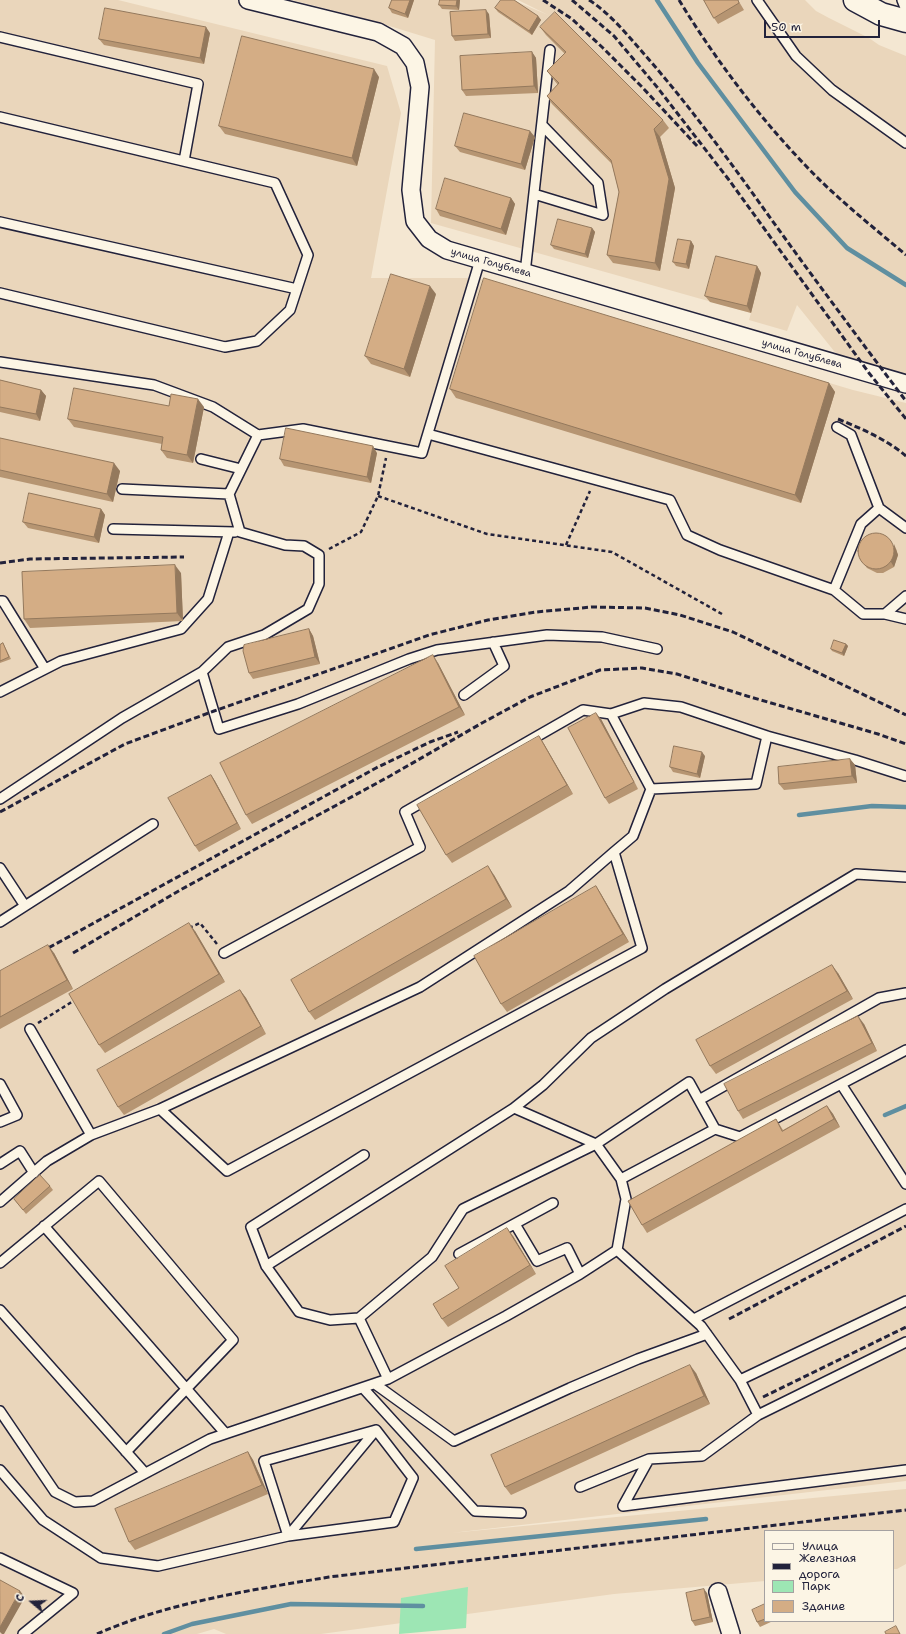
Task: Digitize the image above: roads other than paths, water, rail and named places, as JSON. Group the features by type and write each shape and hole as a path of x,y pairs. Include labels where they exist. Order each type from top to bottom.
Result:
{"main road":[{"path":"855,0 881,14 906,21"}],"street":[{"name":"улица Голублева","path":"248,0 378,32 403,46 415,63 420,87 411,190 415,221 429,239 447,250 906,384"},
{"path":"718,1592 731,1634"}],"lane":[{"path":"757,0 796,56 832,90 906,143"},
{"path":"902,0 906,10"},
{"path":"0,37 198,84 184,161"},
{"path":"525,273 550,50"},
{"path":"0,117 275,183 308,255 290,310 257,341 225,347 0,293"},
{"path":"534,194 603,215 598,183 542,125"},
{"path":"0,222 297,289"},
{"path":"0,362 154,385 213,407 258,435 303,428 422,453 480,260"},
{"path":"837,427 851,435 879,508 906,528"},
{"path":"428,434 670,500 687,535 720,550 834,590 863,614 885,614 906,619"},
{"path":"240,532 229,494 258,435"},
{"path":"201,459 241,469"},
{"path":"122,489 229,494"},
{"path":"834,590 861,524 879,508"},
{"path":"0,799 122,718 202,672 228,647 264,636 308,609 319,584 318,555 304,546 285,545 240,532 113,529"},
{"path":"0,692 61,660 181,629 208,599 229,532"},
{"path":"885,614 906,596"},
{"path":"0,601 3,601 45,669"},
{"path":"202,672 219,729 298,704 409,659 437,650 547,635 602,637 657,649"},
{"path":"464,695 504,666 493,642"},
{"path":"224,953 420,848 404,812 583,710 611,714 644,704 681,707 767,736 855,760 904,776"},
{"path":"0,1202 47,1161 91,1135 160,1109 420,987 569,891 634,836 651,789 611,714"},
{"path":"651,789 756,784 767,736"},
{"path":"0,922 153,824"},
{"path":"160,1109 226,1171 642,948 614,852"},
{"path":"0,868 25,906"},
{"path":"266,1266 514,1108 543,1085 590,1038 666,989 856,874 906,877"},
{"path":"699,1100 879,998 906,993"},
{"path":"30,1029 91,1135"},
{"path":"621,1178 715,1130 740,1136 906,1050"},
{"path":"364,1155 251,1227 266,1266 299,1312 330,1320 359,1318 432,1257 463,1209 596,1144 689,1082 715,1130"},
{"path":"0,1084 17,1115 0,1122"},
{"path":"842,1084 902,1167 906,1184"},
{"path":"0,1411 55,1492 75,1502 92,1501 210,1439 388,1379 580,1274 617,1250 626,1199 621,1178 596,1144 514,1108"},
{"path":"0,1164 20,1151 34,1173"},
{"path":"0,1263 99,1181 233,1340 126,1452"},
{"path":"459,1254 553,1203"},
{"path":"694,1319 906,1209"},
{"path":"515,1224 536,1261 566,1248 580,1274"},
{"path":"44,1226 225,1433"},
{"path":"617,1250 694,1319 707,1334 740,1380 758,1415"},
{"path":"740,1380 906,1302"},
{"path":"0,1310 145,1473"},
{"path":"359,1318 388,1379"},
{"path":"375,1384 454,1441 583,1382 638,1359 707,1334"},
{"path":"580,1488 649,1459 702,1456 758,1415 906,1342"},
{"path":"363,1388 475,1511 521,1513"},
{"path":"288,1536 376,1430"},
{"path":"288,1536 264,1460 376,1430"},
{"path":"0,1470 43,1520 101,1558 158,1566 288,1536 394,1522 413,1478 376,1430"},
{"path":"649,1459 623,1506 906,1470"},
{"path":"0,1558 73,1593 23,1634"}],"waterway":[{"path":"657,0 698,63 795,192 847,248 906,285"},
{"path":"799,815 872,806 906,807"},
{"path":"885,1115 906,1106"},
{"path":"416,1549 706,1519"},
{"path":"164,1634 192,1624 291,1604 423,1606"}],"railway":[{"path":"543,0 572,19 603,48 698,147"},
{"path":"572,0 614,36 657,87 729,180 869,373 906,419"},
{"path":"589,0 605,12 619,26 684,102 722,151 825,293 906,401"},
{"path":"679,0 722,65 754,107 788,147 854,212 906,255"},
{"path":"838,419 882,439 906,456"},
{"path":"0,563 30,559 184,557"},
{"path":"0,812 125,744 429,635 488,620 536,612 592,607 645,608 680,615 733,632 906,715"},
{"path":"73,953 182,889 390,776 530,697 600,670 642,668 677,674 878,734 906,744"},
{"path":"41,952 376,768 430,742 458,732"},
{"path":"729,1319 906,1226"},
{"path":"763,1397 906,1327"},
{"path":"97,1634 153,1613 182,1605 241,1592 329,1577 906,1510"}]}
